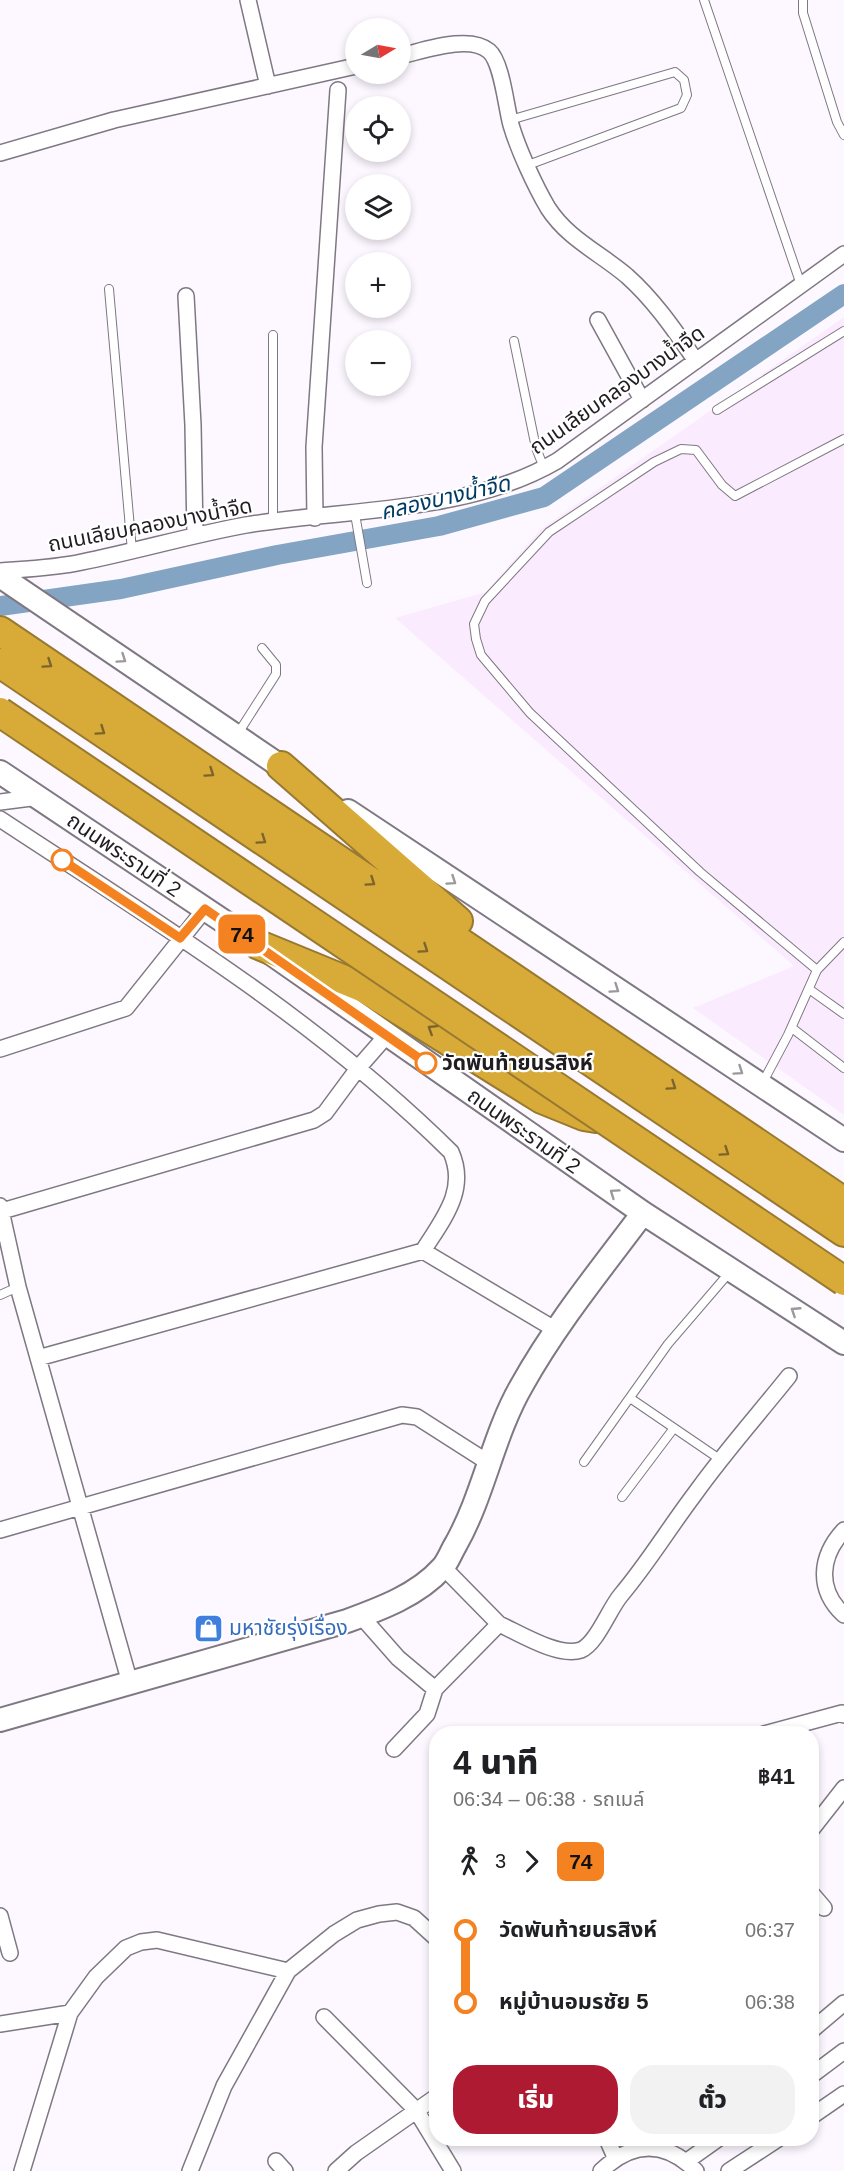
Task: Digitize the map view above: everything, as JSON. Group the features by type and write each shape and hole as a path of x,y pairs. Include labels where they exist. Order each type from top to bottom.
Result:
{"highway":[{"path":"0,631 844,1202"},
{"path":"0,663 844,1232"},
{"path":"0,705 844,1272"},
{"path":"0,712 844,1281"},
{"path":"281,766 430,899 632,1059"},
{"path":"259,945 364,988 542,1099 585,1116 613,1116"}],"main road":[{"path":"3,576 236,737 844,1140"},
{"name":"ถนนพระรามที่ 2","path":"0,772 259,945 643,1213 844,1343"},
{"path":"0,1720 361,1616 386,1606 422,1585 443,1567 478,1497 489,1463 521,1386 556,1330 643,1213"}],"street":[{"path":"248,0 268,86"},
{"path":"411,53 442,45 480,46 490,52 496,62 510,120 548,208 565,229 627,276 661,310 696,361"},
{"path":"0,153 114,120 345,68"},
{"path":"315,518 314,447 338,90"},
{"name":"ถนนเลียบคลองบางน้ำจืด","path":"3,576 80,563 195,535 273,522 355,514 466,495 503,485 544,469 844,254"},
{"path":"186,296 193,425 195,535"},
{"path":"598,320 642,400"},
{"path":"0,802 39,797"},
{"path":"0,819 180,938 359,1067 451,1152 457,1167 453,1204 423,1251 38,1358"},
{"path":"0,1049 126,1008 205,909"},
{"path":"130,1683 18,1287 1,1209 314,1120 325,1113 359,1067 387,1035"},
{"path":"423,1251 556,1330"},
{"path":"443,1567 499,1624 545,1646 575,1651 583,1649 590,1644 614,1604 721,1460 789,1377"},
{"path":"0,1530 402,1415 417,1417 489,1463"},
{"path":"844,1530 838,1536 824,1572 825,1592 844,1616"},
{"path":"361,1616 398,1658 435,1689"},
{"path":"394,1749 427,1714 435,1689 499,1624"},
{"path":"792,1726 833,1714 842,1713 844,1715"},
{"path":"819,1820 844,1788"},
{"path":"819,1902 824,1908"},
{"path":"190,2171 224,2086 288,1971 334,1934 357,1920 397,1912 414,1918 429,1932"},
{"path":"0,1916 10,1953"},
{"path":"22,2171 70,2013 96,1977 126,1948 141,1942 157,1940 288,1971"},
{"path":"819,2024 844,2003"},
{"path":"0,2024 70,2013"},
{"path":"324,2018 416,2110 429,2131"},
{"path":"819,2069 844,2051"},
{"path":"819,2111 844,2094"},
{"path":"336,2171 356,2153 429,2102"},
{"path":"438,2146 453,2171"},
{"path":"610,2146 615,2157"},
{"path":"601,2171 615,2157 631,2150 648,2148 666,2150 692,2166 711,2146"},
{"path":"729,2171 767,2146"}],"lane":[{"path":"704,0 801,285"},
{"path":"803,0 807,23 837,122 844,135"},
{"path":"510,120 675,72 684,80 687,95 681,108 528,165"},
{"path":"109,289 132,551"},
{"path":"717,410 844,331"},
{"path":"273,334 273,522"},
{"path":"514,341 536,448 544,469"},
{"path":"817,970 700,872 530,713 481,655 474,624 485,601 549,532 654,462 681,449 696,450 722,485 735,495 844,439"},
{"path":"355,514 367,582"},
{"path":"236,737 276,675 276,665 262,648"},
{"path":"761,1086 792,1028 817,970 844,942"},
{"path":"809,989 844,1014"},
{"path":"792,1028 844,1068"},
{"path":"585,1462 668,1344 732,1270"},
{"path":"0,1295 18,1287"},
{"path":"630,1398 721,1460"},
{"path":"622,1497 674,1428"}],"shaded area":[{"path":"844,317 844,1115 693,1008 794,966 395,618 486,592 540,530"}],"waterway":[{"name":"คลองบางน้ำจืด","path":"0,606 121,589 277,555 439,526 544,497 844,294"}],"bus line":[{"name":"74","path":"62,860 180,938 205,909 426,1063"}],"place":[{"name":"วัดพันท้ายนรสิงห์","path":"426,1063"},
{"name":"มหาชัยรุ่งเรื่อง","path":"208,1628"}]}
